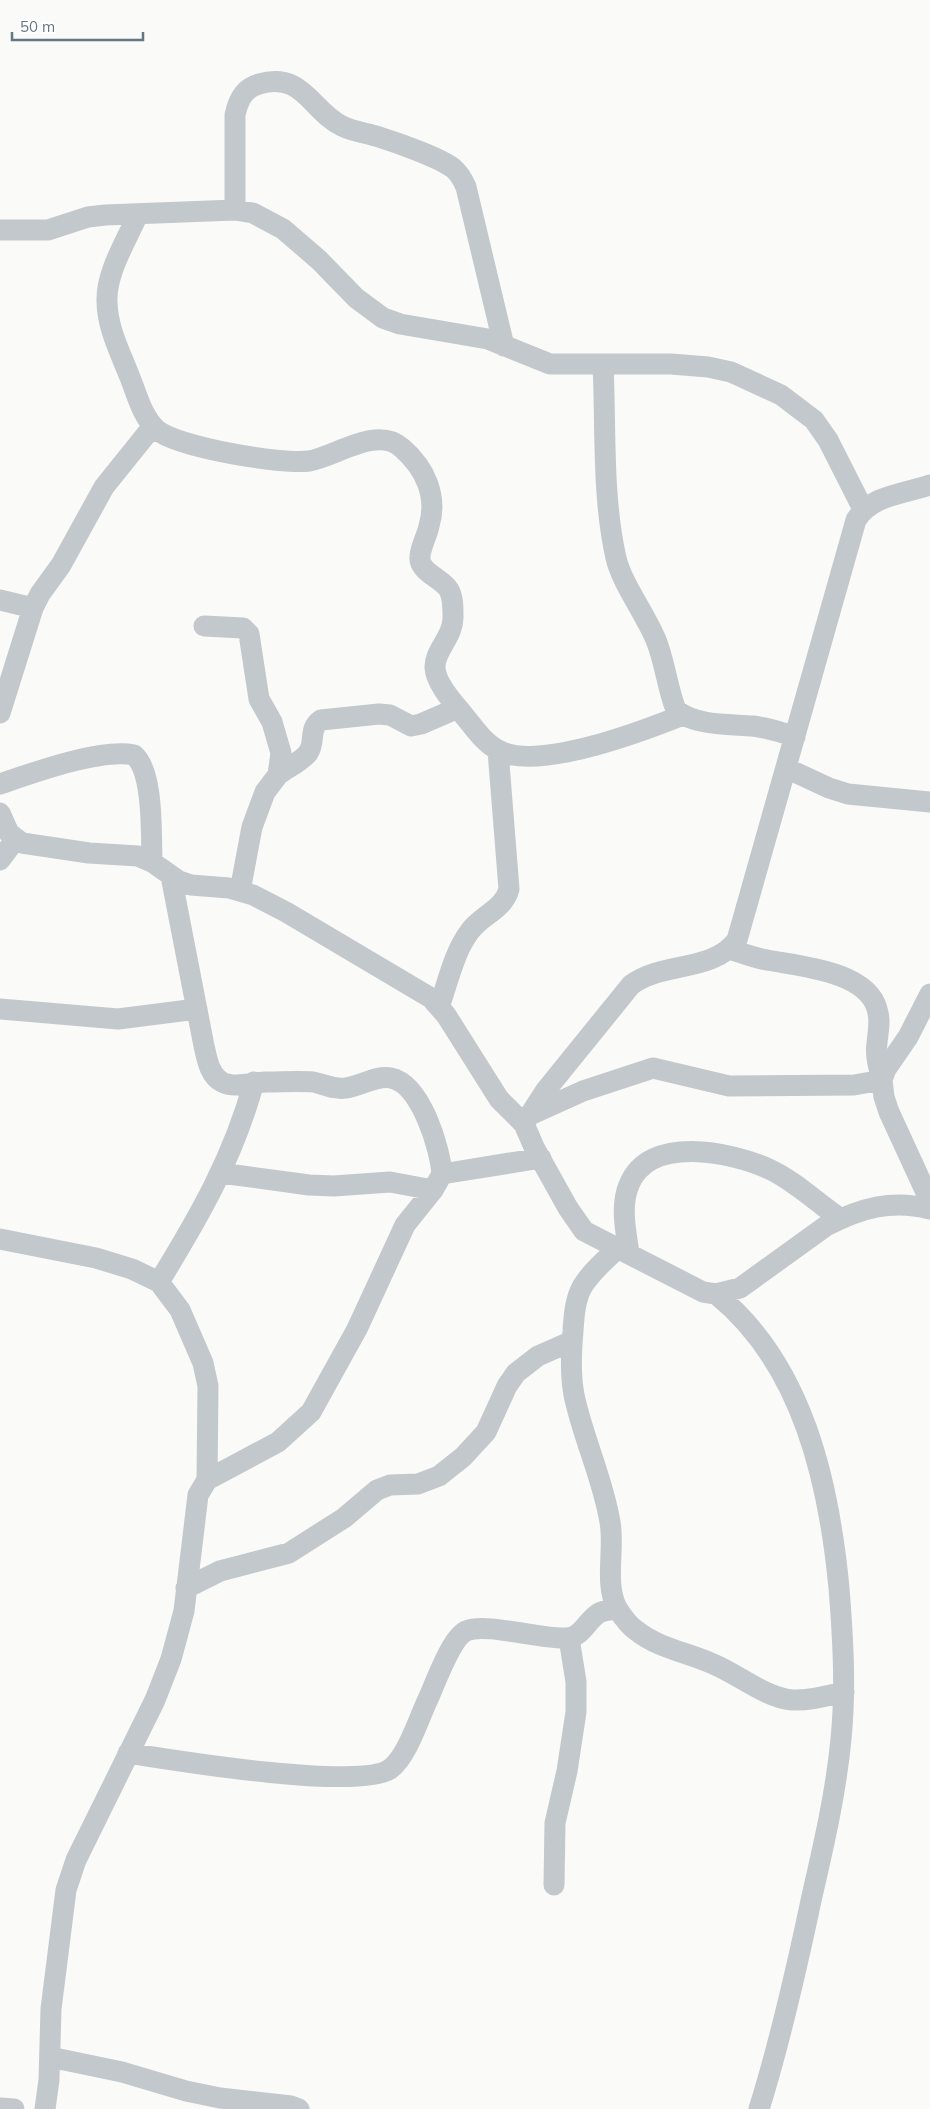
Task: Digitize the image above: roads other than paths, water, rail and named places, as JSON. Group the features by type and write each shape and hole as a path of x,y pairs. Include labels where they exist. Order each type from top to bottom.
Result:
{"street":[{"path":"234,210 235,115 238,103 244,92 253,86 267,82 296,86 342,126 380,137 441,162 453,168 460,176 466,187 504,346"},
{"path":"0,230 48,230 88,217 234,210 252,213 283,229 319,260 356,298 383,318 414,328 473,336 550,364 671,364 708,367 731,372 781,395 814,420 828,440 863,509"},
{"path":"138,214 113,272 109,284 107,304 114,335 142,409 154,426 167,437 191,445 292,462 320,459 348,446 384,440 396,442 403,448 416,464 432,494 430,523 420,556 425,569 440,579 449,590 452,599 453,629 436,660 435,670 440,682 458,708 489,744 498,751 523,756 574,750 619,739 683,716"},
{"path":"603,364 608,500 616,558 619,571 635,597 656,640 676,710 683,716 701,720 773,730 795,736"},
{"path":"0,713 33,608 40,594 61,565 104,487 154,426"},
{"path":"930,485 874,502 863,509 850,536 737,940 730,949 706,961 646,976 631,985 546,1090 527,1120 527,1134 568,1208 584,1231 694,1288 716,1294 730,1292 751,1281 814,1235 841,1219 862,1211 900,1203 930,1209"},
{"path":"0,600 33,608"},
{"path":"204,626 243,628 249,634 259,699 272,722 279,740 281,753 278,775"},
{"path":"240,891 252,827 265,792 278,775 307,754 310,748 312,731 321,720 379,714 390,715 411,726 421,724 458,708"},
{"path":"439,1007 462,943 477,922 504,900 509,889 498,751"},
{"path":"0,784 80,761 118,754 134,754 141,763 148,796 152,862"},
{"path":"786,768 829,788 848,794 930,802"},
{"path":"0,813 15,840 42,847 138,856 152,862 171,876 191,885 240,891 286,912 422,991 439,1007 499,1099 527,1120"},
{"path":"0,860 15,840"},
{"path":"171,876 209,1064 218,1079 224,1084 236,1085 254,1082 314,1083 335,1088 346,1088 380,1078 391,1078 402,1083 410,1090 427,1118 437,1182 405,1225 357,1328 311,1412 278,1442 207,1480"},
{"path":"730,949 764,960 820,970 849,980 862,988 872,998 879,1017 877,1059 884,1097 930,1201"},
{"path":"882,1080 886,1069 908,1037 930,994"},
{"path":"0,1009 118,1019 197,1009"},
{"path":"527,1120 583,1091 653,1068 729,1086 854,1085 882,1080"},
{"path":"160,1282 198,1220 243,1123 254,1082"},
{"path":"623,1251 626,1194 633,1176 640,1169 659,1158 682,1150 737,1158 770,1169 841,1219"},
{"path":"220,1173 309,1185 334,1186 390,1182 437,1182 541,1158"},
{"path":"0,1239 96,1258 132,1269 160,1282 180,1310 203,1363 209,1409 207,1480 198,1495 182,1618 171,1659 155,1700 76,1860 66,1890 51,2009 50,2057 45,2109"},
{"path":"623,1251 592,1273 576,1301 570,1366 574,1395 606,1498 611,1525 613,1597 618,1609 637,1632 713,1664 773,1694 790,1700 813,1700 844,1692"},
{"path":"716,1294 736,1310 760,1339 784,1380 813,1447 833,1532 843,1645 844,1692 839,1760 825,1839 788,2001 759,2109"},
{"path":"186,1588 220,1571 290,1553 344,1518 377,1490 390,1485 418,1484 439,1476 463,1457 486,1432 507,1386 516,1373 538,1356 572,1341"},
{"path":"128,1753 284,1773 352,1777 379,1774 390,1769 405,1749 450,1652 464,1631 475,1628 490,1628 528,1635 569,1638 579,1634 600,1612 618,1609"},
{"path":"554,1885 555,1823 567,1771 576,1712 576,1682 569,1638"},
{"path":"50,2057 122,2072 186,2091 230,2099 291,2106 299,2109"},
{"path":"0,2108 14,2109"}]}
